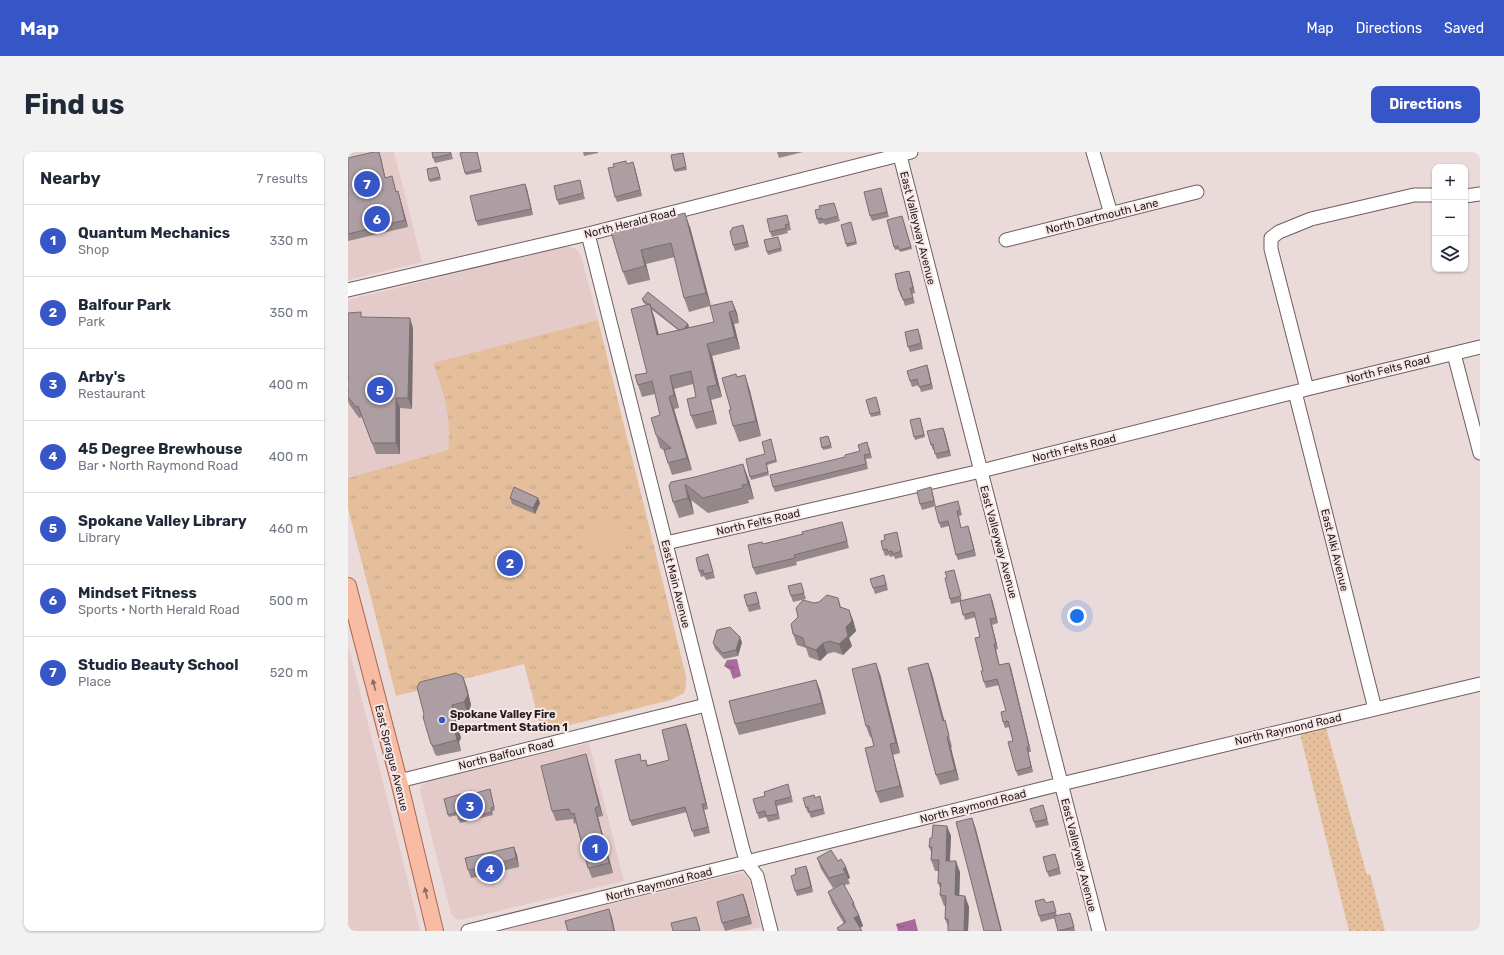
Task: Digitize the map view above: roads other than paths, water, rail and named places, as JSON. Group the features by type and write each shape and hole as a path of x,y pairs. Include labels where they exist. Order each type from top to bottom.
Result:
{"main road":[{"name":"East Sprague Avenue","path":"348,586 435,931"}],"street":[{"path":"1094,152 1110,214"},
{"name":"North Herald Road","path":"348,290 588,234 903,153"},
{"name":"East Valleyway Avenue","path":"903,153 981,472 1099,931"},
{"name":"North Dartmouth Lane","path":"1006,240 1197,192"},
{"path":"1468,196 1480,194"},
{"name":"East Alki Avenue","path":"1375,709 1301,391 1271,249 1271,238 1279,232 1311,220 1414,195 1432,195"},
{"name":"East Main Avenue","path":"588,234 743,850 747,862 756,876 771,931"},
{"name":"North Felts Road","path":"666,543 981,472 1480,347"},
{"path":"1454,354 1480,453"},
{"name":"North Raymond Road","path":"468,931 1061,784 1480,684"},
{"name":"North Balfour Road","path":"398,781 706,705"}],"water":[{"path":"737,659 741,676 733,679 730,670 724,666 727,660"},
{"path":"915,919 918,931 898,931 896,924"}],"place":[{"name":"Studio Beauty School","path":"367,184"},
{"name":"Mindset Fitness","path":"377,219"},
{"name":"Spokane Valley Library","path":"380,390"},
{"name":"Balfour Park","path":"510,563"},
{"name":"Spokane Valley Fire Department Station 1","path":"442,720"},
{"name":"Arby's","path":"470,806"},
{"name":"Quantum Mechanics","path":"595,848"},
{"name":"45 Degree Brewhouse","path":"490,869"}]}
